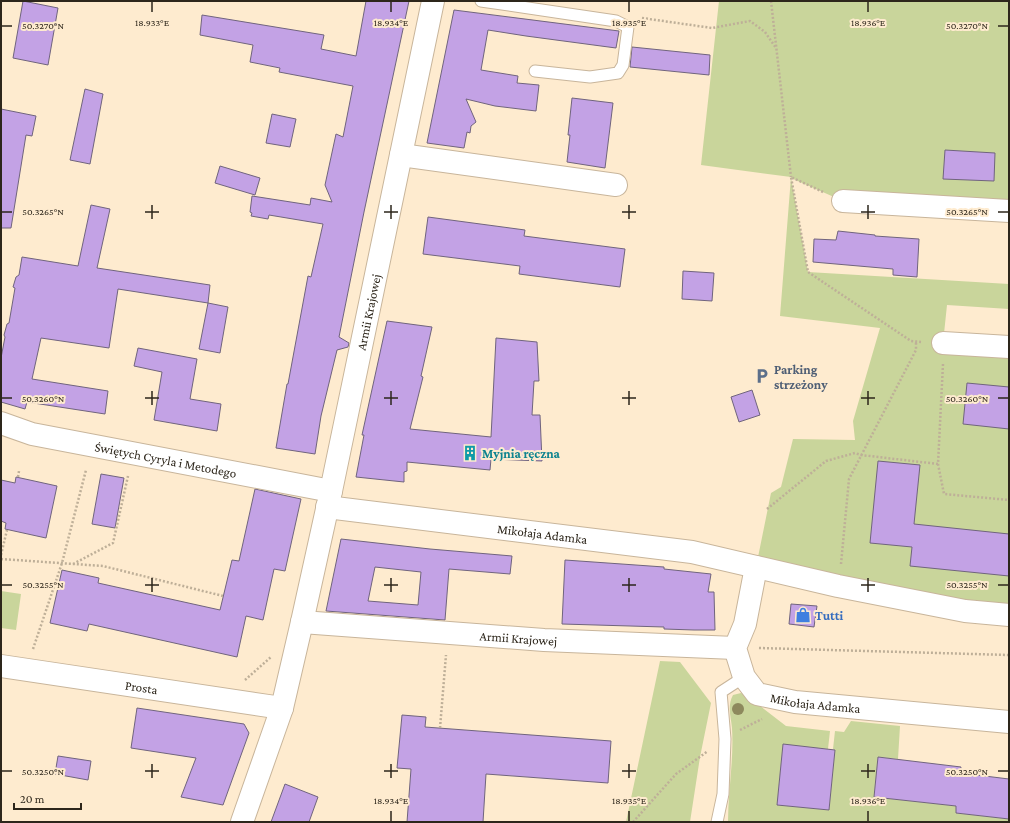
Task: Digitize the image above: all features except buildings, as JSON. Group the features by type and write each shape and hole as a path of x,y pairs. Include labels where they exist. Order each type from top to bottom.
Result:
{"street":[{"name":"Armii Krajowej","path":"242,822 282,708 329,499 433,1"},
{"path":"401,155 616,185"},
{"path":"843,201 1009,211"},
{"path":"943,343 1009,348"},
{"name":"Świętych Cyryla i Metodego","path":"1,423 32,434 329,499"},
{"name":"Mikołaja Adamka","path":"329,499 692,552 838,586 965,611 1009,615"},
{"path":"735,648 744,624 756,567"},
{"name":"Armii Krajowej","path":"302,622 544,640 735,648"},
{"name":"Mikołaja Adamka","path":"735,648 744,677 757,694 795,702 1009,722"},
{"name":"Prosta","path":"1,666 282,708"}],"lane":[{"path":"481,1 616,21 628,27 623,66 618,73 590,77 535,71"},
{"path":"718,822 723,794 725,739 721,692 744,677"}],"path":[{"path":"771,1 791,177 808,272 911,341 916,342 916,350 849,479 841,569 838,586"},
{"path":"750,21 765,32 776,48"},
{"path":"791,177 843,201"},
{"path":"943,343 938,464 944,494 1009,500"},
{"path":"767,509 826,461 855,452 861,455 938,464"},
{"path":"33,649 62,563 86,470"},
{"path":"18,478 19,471"},
{"path":"73,564 113,543 128,476"},
{"path":"1,555 7,530"},
{"path":"1,559 103,566 223,596"},
{"path":"27,648 40,651"},
{"path":"735,648 1009,655"},
{"path":"440,728 446,650"},
{"path":"250,682 243,682 272,655"}],"green space":[{"path":"719,1 1009,1 1009,211 843,201 791,178 808,272 1009,284 1009,309 947,305 943,343 1009,347 1009,615 756,567 771,493 781,487 793,439 855,440 853,421 880,328 780,316 791,177 701,165"},
{"path":"1,591 21,594 16,630 1,628"},
{"path":"660,661 680,662 711,703 700,757 690,822 626,822"},
{"path":"741,693 746,695 786,726 830,731 828,749 783,745 777,805 829,810 835,750 833,749 835,731 844,732 851,721 900,726 898,759 878,757 874,797 956,806 956,813 1009,819 1009,822 728,822 732,752 730,703 733,695"}],"place":[{"name":"Parking strzeżony","path":"762,376"},
{"name":"Myjnia ręczna","path":"470,453"},
{"name":"Tutti","path":"803,615"}]}
